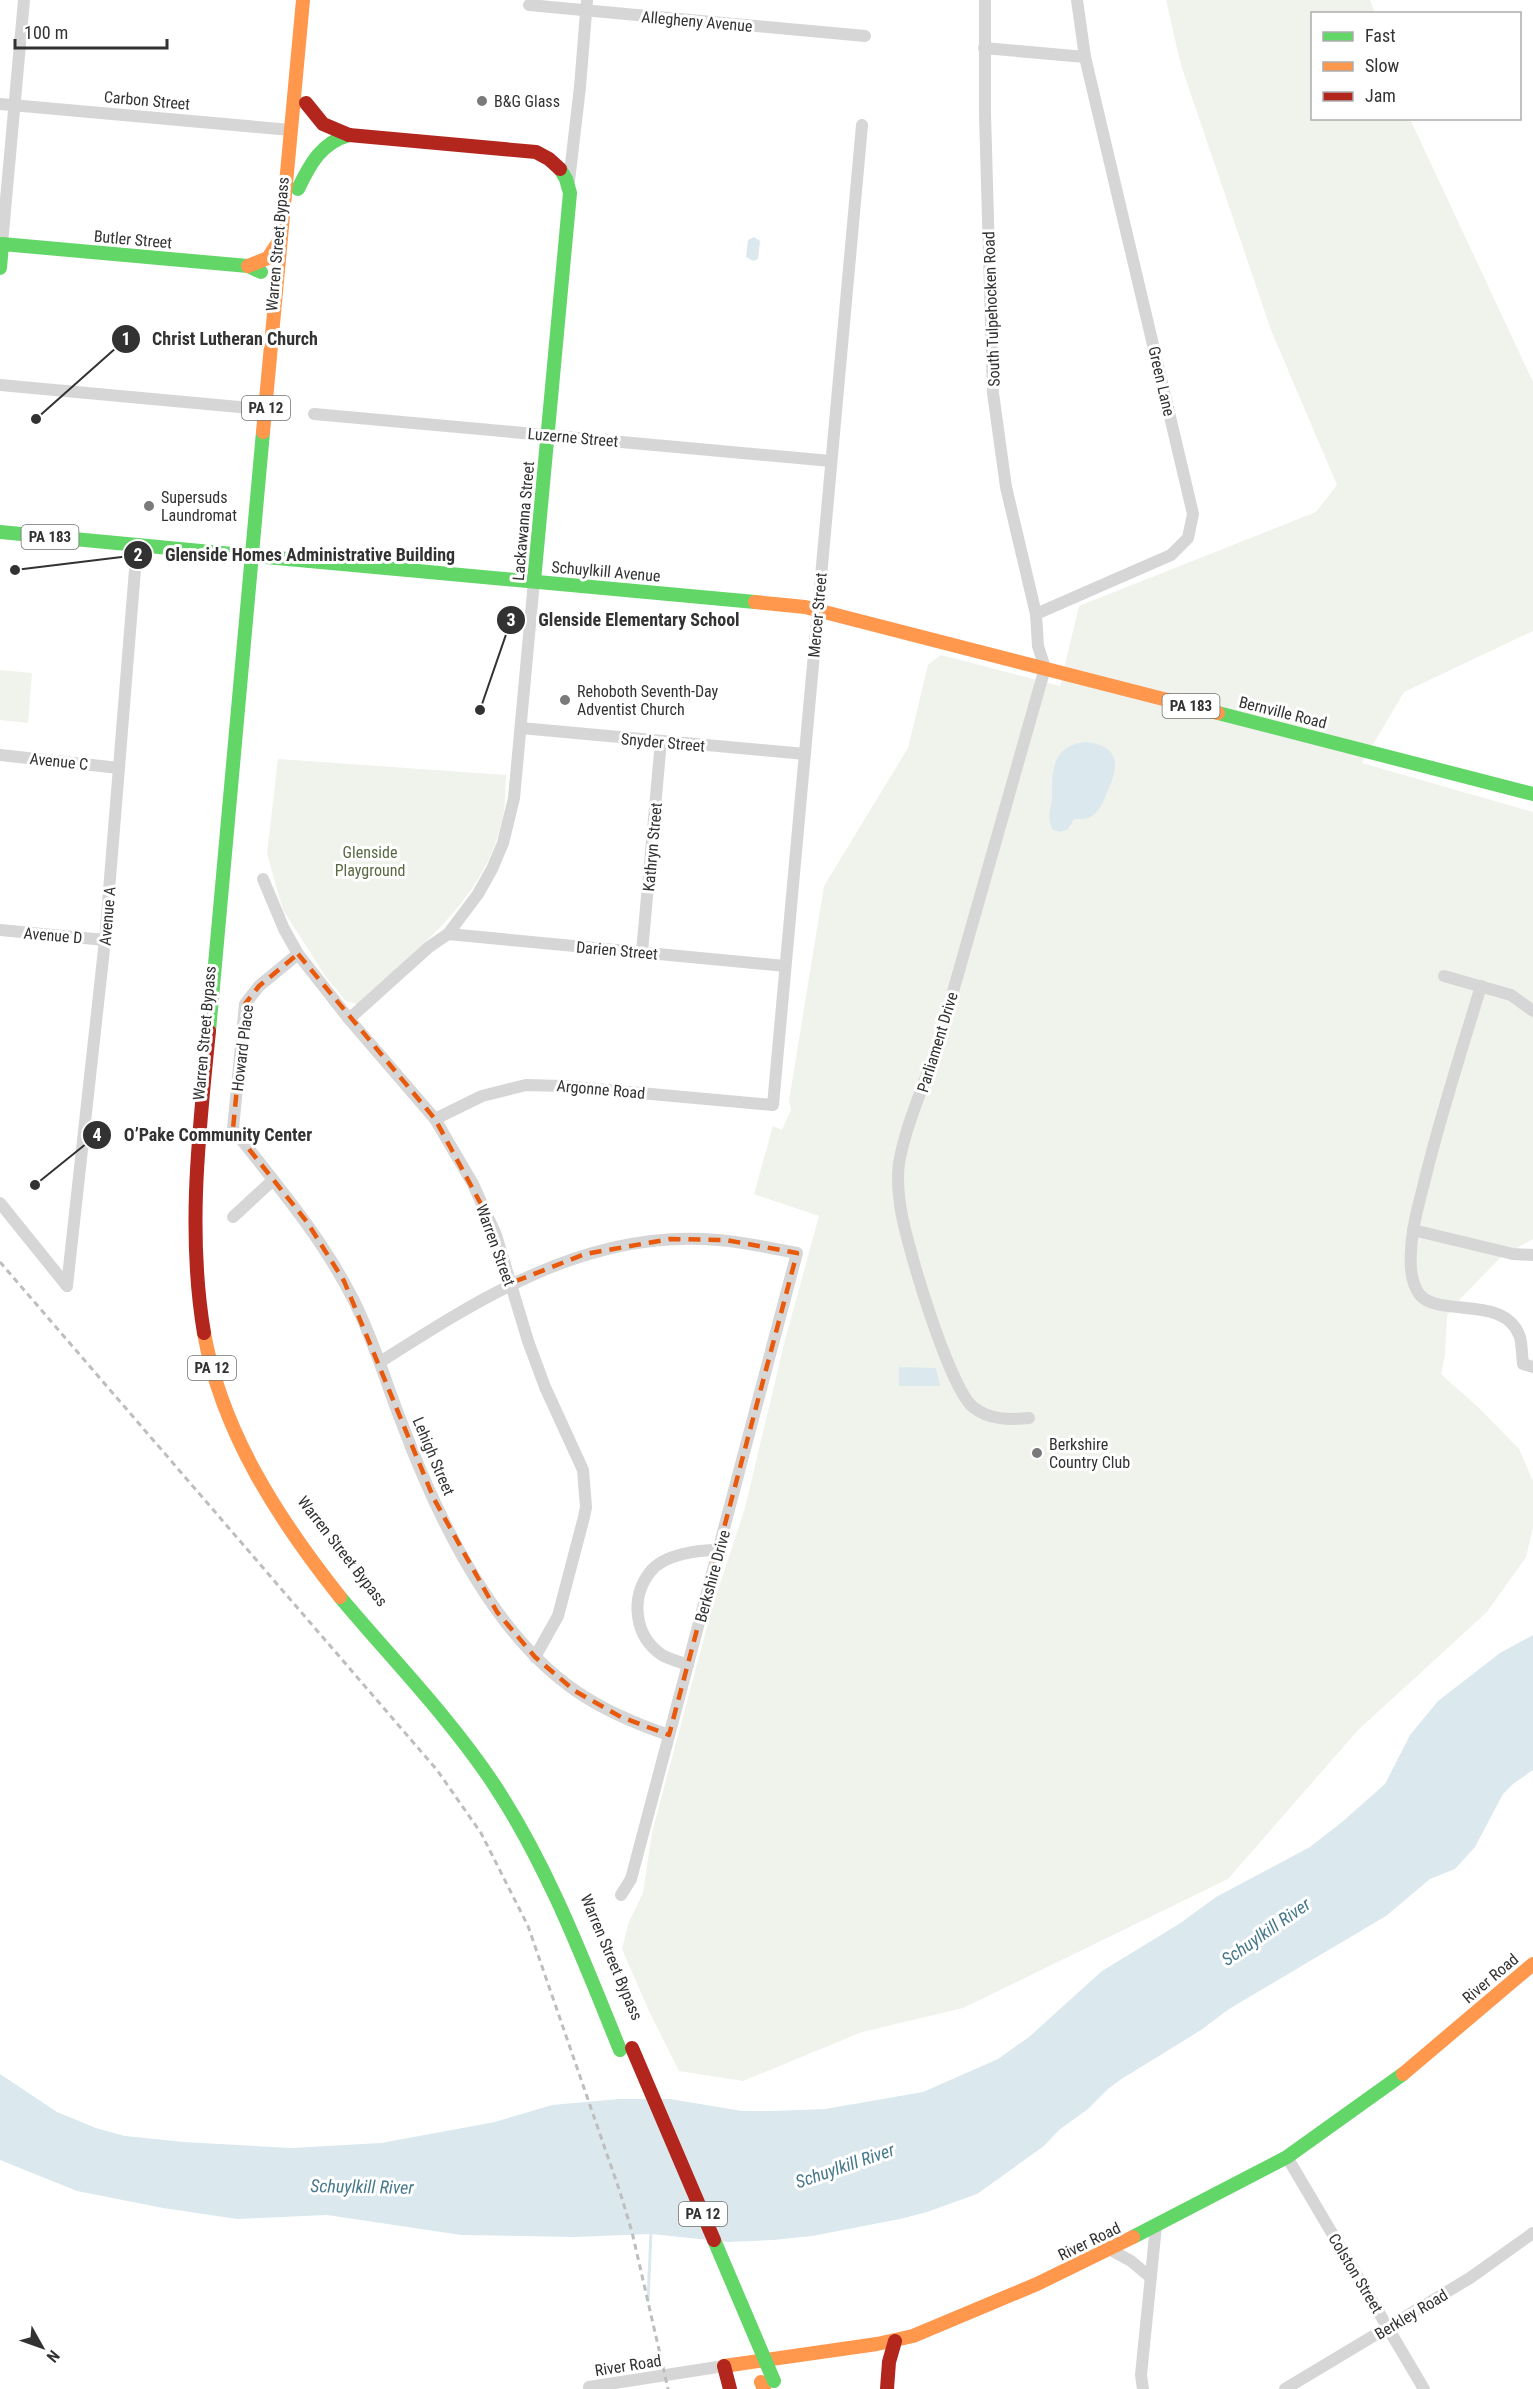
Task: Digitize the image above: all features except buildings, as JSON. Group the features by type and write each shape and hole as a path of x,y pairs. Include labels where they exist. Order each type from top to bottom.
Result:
{"main road":[{"name":"Warren Street Bypass","path":"283,290 282,237 303,0"},
{"name":"Warren Street Bypass","path":"316,0 298,189 283,290 207,1185 208,1274 217,1337 228,1380 243,1422 267,1472 291,1512 350,1590 469,1731 516,1798 557,1873 626,2049 769,2385"},
{"path":"306,103 312,114 323,125 349,135 536,152 553,161 568,183"},
{"path":"298,189 312,160 321,148 334,139 349,135"},
{"name":"Lackawanna Street","path":"534,581 569,204 568,183"},
{"path":"248,266 268,258 282,237"},
{"path":"0,268 1,244"},
{"name":"Butler Street","path":"1,244 248,266 262,272 283,290"},
{"name":"Schuylkill Avenue","path":"0,532 805,607 850,618"},
{"name":"Bernville Road","path":"850,618 1533,794"},
{"name":"River Road","path":"724,2366 895,2341 950,2322 1037,2284 1156,2226 1287,2157 1398,2078 1533,1964"},
{"path":"887,2389 889,2362 895,2341"},
{"path":"895,2341 896,2389"},
{"path":"723,2389 724,2366"},
{"path":"724,2366 730,2389"}],"street":[{"path":"1,244 24,0"},
{"name":"South Tulpehocken Road","path":"985,0 984,48 993,393 1006,487 1036,614"},
{"name":"Green Lane","path":"1036,614 1172,555 1188,538 1193,514 1085,57 1077,0"},
{"name":"Allegheny Avenue","path":"529,5 587,5 865,36"},
{"name":"Lackawanna Street","path":"568,183 587,5"},
{"path":"984,48 1085,57"},
{"name":"Carbon Street","path":"0,104 291,129"},
{"name":"Mercer Street","path":"773,1105 862,125"},
{"path":"0,385 250,408"},
{"name":"Luzerne Street","path":"314,414 831,461"},
{"name":"Avenue A","path":"0,1203 67,1286 105,940 137,545"},
{"name":"Lackawanna Street","path":"349,1019 429,947 448,934 478,894 492,869 502,843 514,798 534,581"},
{"path":"1036,614 1038,646 1045,668"},
{"name":"Parliament Drive","path":"1029,1418 1010,1420 981,1412 971,1406 956,1382 943,1353 917,1270 902,1217 897,1185 904,1144 939,1042 1045,668"},
{"name":"Snyder Street","path":"521,728 805,754"},
{"name":"Kathryn Street","path":"642,952 661,741"},
{"name":"Avenue C","path":"0,754 119,768"},
{"name":"Warren Street","path":"263,879 284,929 298,954 349,1019 435,1119 465,1169 489,1217 545,1387 583,1470 586,1507 558,1616 536,1657"},
{"name":"Avenue D","path":"0,930 105,940"},
{"name":"Darien Street","path":"448,934 785,966"},
{"name":"Howard Place","path":"233,1130 245,1004 259,986 298,954"},
{"path":"1444,976 1511,995 1533,1011"},
{"path":"1481,986 1439,1122 1413,1230 1410,1253 1412,1276 1416,1288 1427,1301 1488,1311 1513,1324 1520,1338 1523,1364 1533,1367"},
{"name":"Argonne Road","path":"435,1119 482,1096 526,1085 563,1086 773,1105"},
{"name":"Lehigh Street","path":"233,1130 307,1222 332,1259 354,1301 380,1362 418,1464 451,1534 497,1612 536,1657 558,1678 591,1701 621,1717 669,1736"},
{"path":"233,1217 273,1180"},
{"path":"1413,1230 1513,1254 1533,1254"},
{"name":"Berkshire Drive","path":"511,1283 585,1254 647,1241 726,1240 797,1253 631,1879 621,1895"},
{"path":"380,1362 511,1283"},
{"path":"688,1665 662,1655 648,1641 638,1623 636,1600 650,1571 664,1561 699,1550 719,1550"},
{"name":"Colston Street","path":"1287,2157 1424,2389"},
{"path":"1143,2389 1141,2375 1156,2226"},
{"name":"Berkley Road","path":"1285,2389 1470,2278 1533,2233"},
{"path":"1109,2249 1131,2261 1150,2277"},
{"name":"River Road","path":"589,2388 724,2366"}],"highlighted area":[{"path":"298,954 435,1119 488,1217 511,1283 585,1254 670,1239 726,1240 797,1253 669,1735 621,1717 575,1691 535,1657 497,1612 434,1499 344,1281 307,1222 233,1129 245,1004 259,986"}],"green space":[{"name":"Berkshire Country Club","path":"1166,0 1370,0 1375,12 1311,12 1311,120 1410,120 1533,382 1533,631 1404,692 1362,763 1533,812 1533,1239 1502,1256 1447,1316 1445,1355 1441,1374 1479,1408 1519,1449 1533,1481 1533,1527 1526,1557 1487,1612 1358,1730 1228,1879 963,2008 862,2032 743,2081 679,2071 622,1949 629,1922 643,1893 652,1833 712,1608 745,1508 784,1344 819,1216 754,1194 773,1126 782,1130 791,1110 789,1101 824,886 908,748 928,665 941,655 1060,686 1079,606 1316,512 1337,485 1271,330 1181,65"},
{"path":"0,670 32,673 28,723 0,720"},
{"name":"Glenside Playground","path":"278,759 506,775 503,816 495,846 482,873 446,921 357,1004 346,1001 326,977 283,910 267,854"}],"water":[{"path":"754,237 760,241 758,259 753,261 746,257 748,240"},
{"path":"1086,742 1097,744 1111,752 1115,765 1111,782 1095,814 1088,818 1074,819 1068,829 1061,832 1053,830 1050,814 1056,761 1066,748"},
{"path":"899,1367 936,1368 940,1386 899,1386"},
{"name":"Schuylkill River","path":"1533,1635 1533,1770 1503,1794 1475,1847 1455,1869 1430,1879 1386,1916 1229,2009 1201,2030 1120,2080 1088,2109 1059,2130 1044,2146 977,2194 927,2212 812,2236 773,2240 728,2242 651,2234 574,2237 461,2235 327,2215 237,2219 163,2208 77,2191 0,2160 0,2074 57,2112 96,2128 125,2136 291,2148 381,2143 495,2122 552,2105 619,2099 670,2099 742,2111 773,2111 825,2109 923,2092 998,2059 1029,2037 1102,1971 1179,1924 1216,1897 1310,1847 1385,1784 1410,1735 1438,1701 1500,1653"}],"waterway":[{"path":"648,2301 651,2231"}],"railway":[{"path":"0,1262 437,1770 481,1833 528,1926 620,2192 632,2232 668,2389"}],"traffic: fast":[{"path":"298,189 312,163 324,149 331,143 349,135"},
{"path":"534,581 570,193 560,169"},
{"path":"0,268 2,244 248,266 261,272"},
{"path":"209,1031 263,432"},
{"path":"0,532 243,555"},
{"path":"243,555 277,558"},
{"path":"277,558 755,602"},
{"path":"1218,713 1533,794"},
{"path":"340,1597 458,1735 513,1815 548,1880 620,2050"},
{"path":"1133,2237 1287,2157 1403,2074"},
{"path":"714,2240 774,2381"}],"traffic: slow":[{"path":"263,432 303,0"},
{"path":"248,266 268,258 281,238"},
{"path":"755,602 805,607 1218,713"},
{"path":"204,1333 224,1406 256,1474 317,1568 340,1597"},
{"path":"1403,2074 1533,1964"},
{"path":"724,2366 877,2344 913,2336 1037,2284 1133,2237"},
{"path":"761,2382 764,2389"}],"traffic: jam":[{"path":"306,103 323,124 349,135"},
{"path":"349,135 536,152 549,159 560,169"},
{"path":"204,1333 199,1295 195,1220 196,1182 209,1031"},
{"path":"632,2048 714,2240"},
{"path":"887,2389 889,2362 895,2341"},
{"path":"724,2366 730,2389"}],"place":[{"name":"B&G Glass","path":"482,101"},
{"name":"Christ Lutheran Church","path":"36,419"},
{"name":"Supersuds Laundromat","path":"149,506"},
{"name":"Glenside Homes Administrative Building","path":"15,570"},
{"name":"Rehoboth Seventh-Day Adventist Church","path":"565,700"},
{"name":"Glenside Elementary School","path":"480,710"},
{"name":"O’Pake Community Center","path":"35,1185"},
{"name":"Berkshire Country Club","path":"1037,1453"}]}
